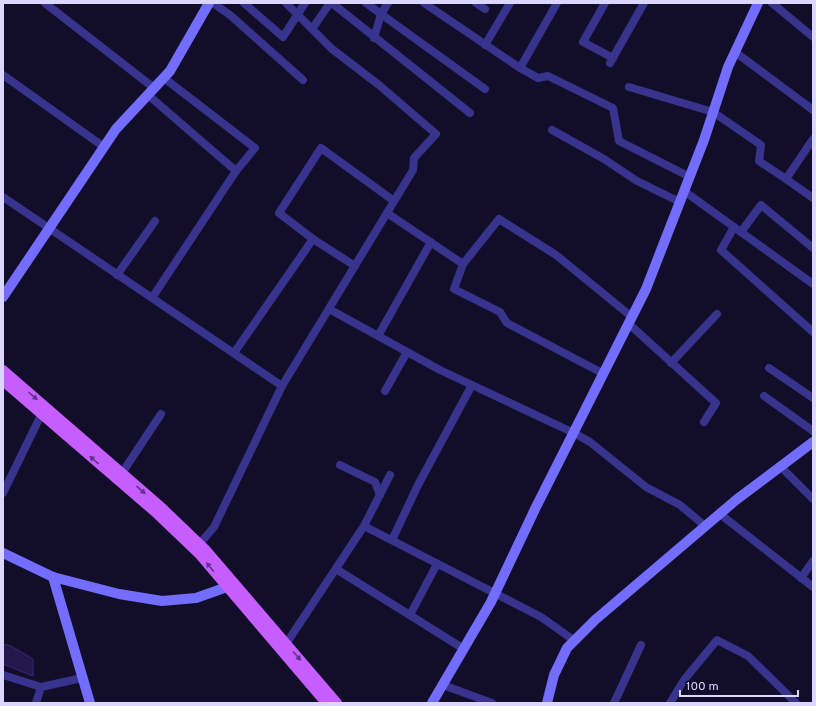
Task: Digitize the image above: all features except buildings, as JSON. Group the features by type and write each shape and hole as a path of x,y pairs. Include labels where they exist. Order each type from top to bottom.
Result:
{"main road":[{"path":"3,370 122,473 197,547 286,644 337,703"},
{"path":"3,381 197,547"},
{"path":"231,585 326,703"}],"street":[{"path":"45,3 151,91 236,171"},
{"path":"3,297 116,129 170,71 209,3"},
{"path":"213,3 230,15 303,80"},
{"path":"244,3 283,37 299,15 305,3"},
{"path":"197,547 214,527 282,386 413,170 414,158 436,134 379,85 332,49 286,3"},
{"path":"312,29 331,3 470,113"},
{"path":"366,3 485,90"},
{"path":"374,38 381,14 388,3"},
{"path":"424,3 520,68 538,78 548,76 612,108 619,141 690,177"},
{"path":"476,3 485,9"},
{"path":"485,45 510,3"},
{"path":"520,68 557,3"},
{"path":"605,3 583,42 611,60 644,3"},
{"path":"432,703 494,594 535,509 646,289 690,177 735,52 758,3"},
{"path":"772,3 813,37"},
{"path":"735,52 813,110"},
{"path":"3,75 104,147"},
{"path":"152,298 236,171 255,148 164,78"},
{"path":"629,87 713,112 761,145 759,161 813,198"},
{"path":"552,130 604,159 637,181 680,202"},
{"path":"786,179 813,139"},
{"path":"355,266 313,239 278,213 321,148 394,201"},
{"path":"684,191 813,284"},
{"path":"3,197 282,386"},
{"path":"741,232 761,205 813,248"},
{"path":"387,213 463,264"},
{"path":"604,374 507,323 500,312 454,289 463,264 498,219 556,255 630,320 671,363 716,403 704,422"},
{"path":"117,275 155,221"},
{"path":"734,227 721,250 813,332"},
{"path":"234,353 313,239"},
{"path":"378,336 431,242"},
{"path":"329,309 407,352 590,442 646,486 680,505 705,526"},
{"path":"671,363 716,314"},
{"path":"385,391 407,352"},
{"path":"769,368 813,398"},
{"path":"392,540 418,485 472,385"},
{"path":"764,396 813,431"},
{"path":"122,473 161,414"},
{"path":"3,493 41,415"},
{"path":"546,703 554,675 567,648 595,620 705,526 780,466 813,442"},
{"path":"340,465 375,482 380,495"},
{"path":"780,466 813,499"},
{"path":"286,644 364,526 390,475"},
{"path":"720,514 813,587"},
{"path":"364,526 541,617 575,641"},
{"path":"3,553 53,578 119,594 162,601 196,598 231,585"},
{"path":"801,578 813,561"},
{"path":"410,615 437,564"},
{"path":"336,569 464,649"},
{"path":"53,578 90,703"},
{"path":"670,703 684,680 717,640 748,656 796,703"},
{"path":"614,703 641,645"},
{"path":"3,675 41,686 82,678"},
{"path":"443,685 492,703"},
{"path":"36,703 41,686"}]}
